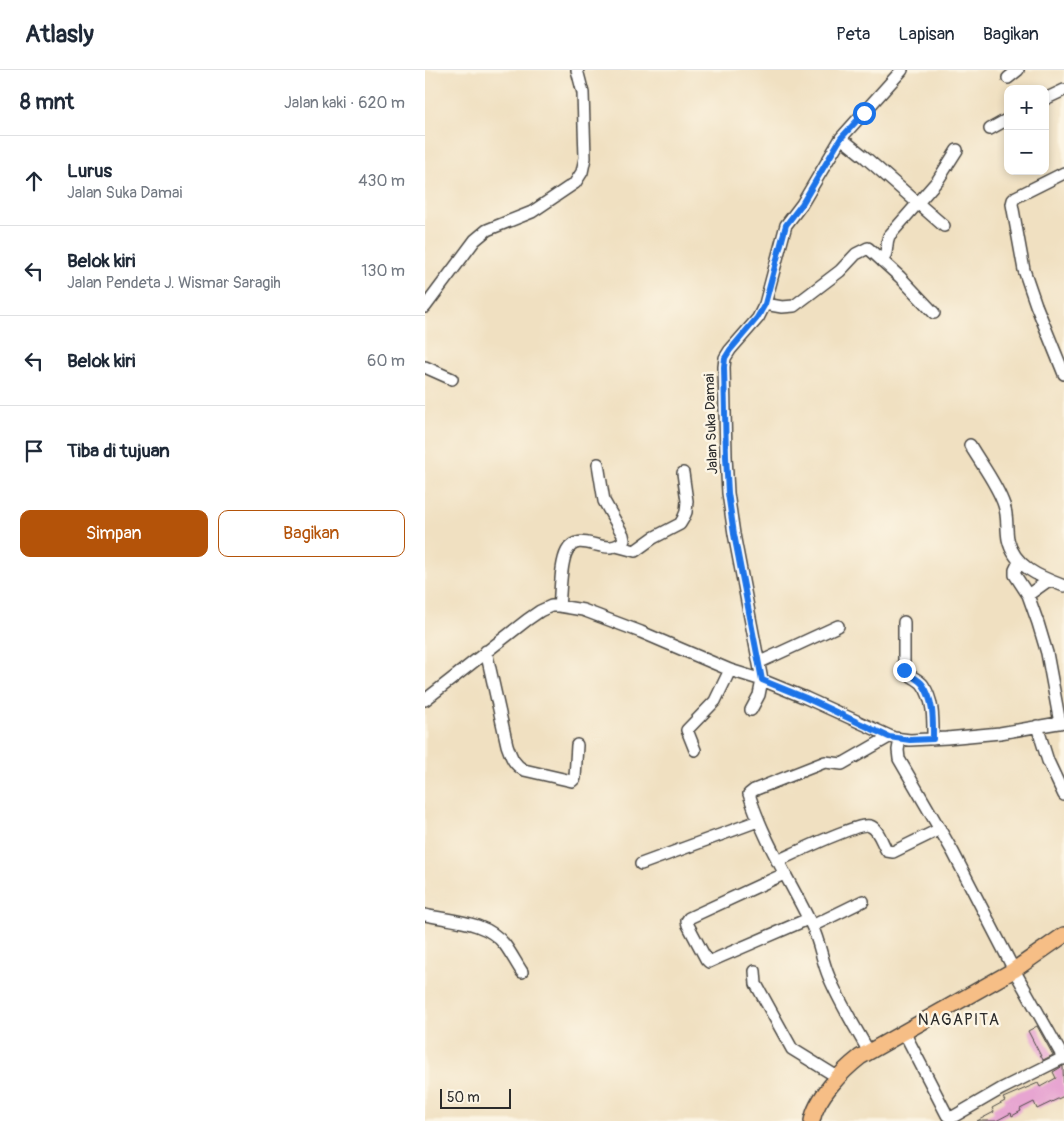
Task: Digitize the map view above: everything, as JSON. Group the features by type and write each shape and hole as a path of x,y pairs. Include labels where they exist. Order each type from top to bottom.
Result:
{"main road":[{"path":"812,1121 818,1104 847,1067 869,1052 1013,970 1064,935"}],"street":[{"path":"425,307 475,240 487,230 532,212 578,179 585,164 585,158 583,93 577,70"},
{"name":"Jalan Suka Damai","path":"762,680 760,662 747,606 728,493 725,358 757,318 765,304 786,225 802,204 841,138 902,70"},
{"path":"1008,78 1018,70"},
{"path":"1049,98 1064,90"},
{"path":"990,128 1004,121"},
{"path":"841,138 944,226"},
{"path":"882,261 887,253 889,236 944,172 957,150"},
{"path":"1064,173 1016,197 1012,204 1024,270 1035,305 1064,374"},
{"path":"765,304 782,308 793,306 840,271 856,254 864,248 868,248 906,283 934,313"},
{"path":"425,367 452,379"},
{"path":"969,445 1000,494 1005,506 1009,540 1019,562 1036,574 1064,586"},
{"path":"559,606 563,562 571,546 575,542 581,542 610,548 624,540 604,501 598,464"},
{"path":"616,546 635,551 653,538 680,524 686,512 687,501 683,473"},
{"path":"425,700 540,611 551,606 559,606 583,610 641,632 730,670 762,680 806,698 894,738 933,739 1000,733 1062,722 1038,623 1028,595 1015,574 1019,562"},
{"path":"1028,595 1049,580"},
{"path":"904,622 904,670 907,674 917,678 929,696 933,708 933,739"},
{"path":"760,662 838,626"},
{"path":"486,651 507,745 511,759 517,767 572,781 575,778 577,744"},
{"path":"695,750 687,730 715,701 730,670"},
{"path":"751,710 759,695 762,680"},
{"path":"1037,726 1048,761 1064,795"},
{"path":"869,1052 835,991 810,922 777,861 758,821 749,794 825,762 842,764 894,738"},
{"path":"894,738 899,759 940,829 1013,970 1064,1059 1001,1089 951,1118 947,1115 904,1032"},
{"path":"641,864 758,821"},
{"path":"777,861 851,829 866,825 875,829 887,851 893,852 940,829"},
{"path":"784,874 689,918 687,921 709,962 863,901"},
{"path":"425,915 481,927 490,932 504,944 522,972"},
{"path":"755,971 755,984 792,1049 839,1078"}],"building":[{"path":"1037,1026 1053,1055 1043,1060 1028,1031"},
{"path":"1063,1066 1064,1096 1037,1109 1034,1102 1020,1109 1021,1111 1012,1116 1011,1113 996,1121 977,1121 994,1112 992,1108 1005,1101 1003,1098 1038,1083 1040,1087 1056,1078 1053,1072"}],"district":[{"name":"NAGAPITA","path":"959,1020"}],"route":[{"path":"864,113 841,138 802,204 786,225 765,304 757,318 725,358 728,493 762,680 806,698 889,737 910,740 933,739 933,708 929,696 917,678 907,674 904,670"}]}
